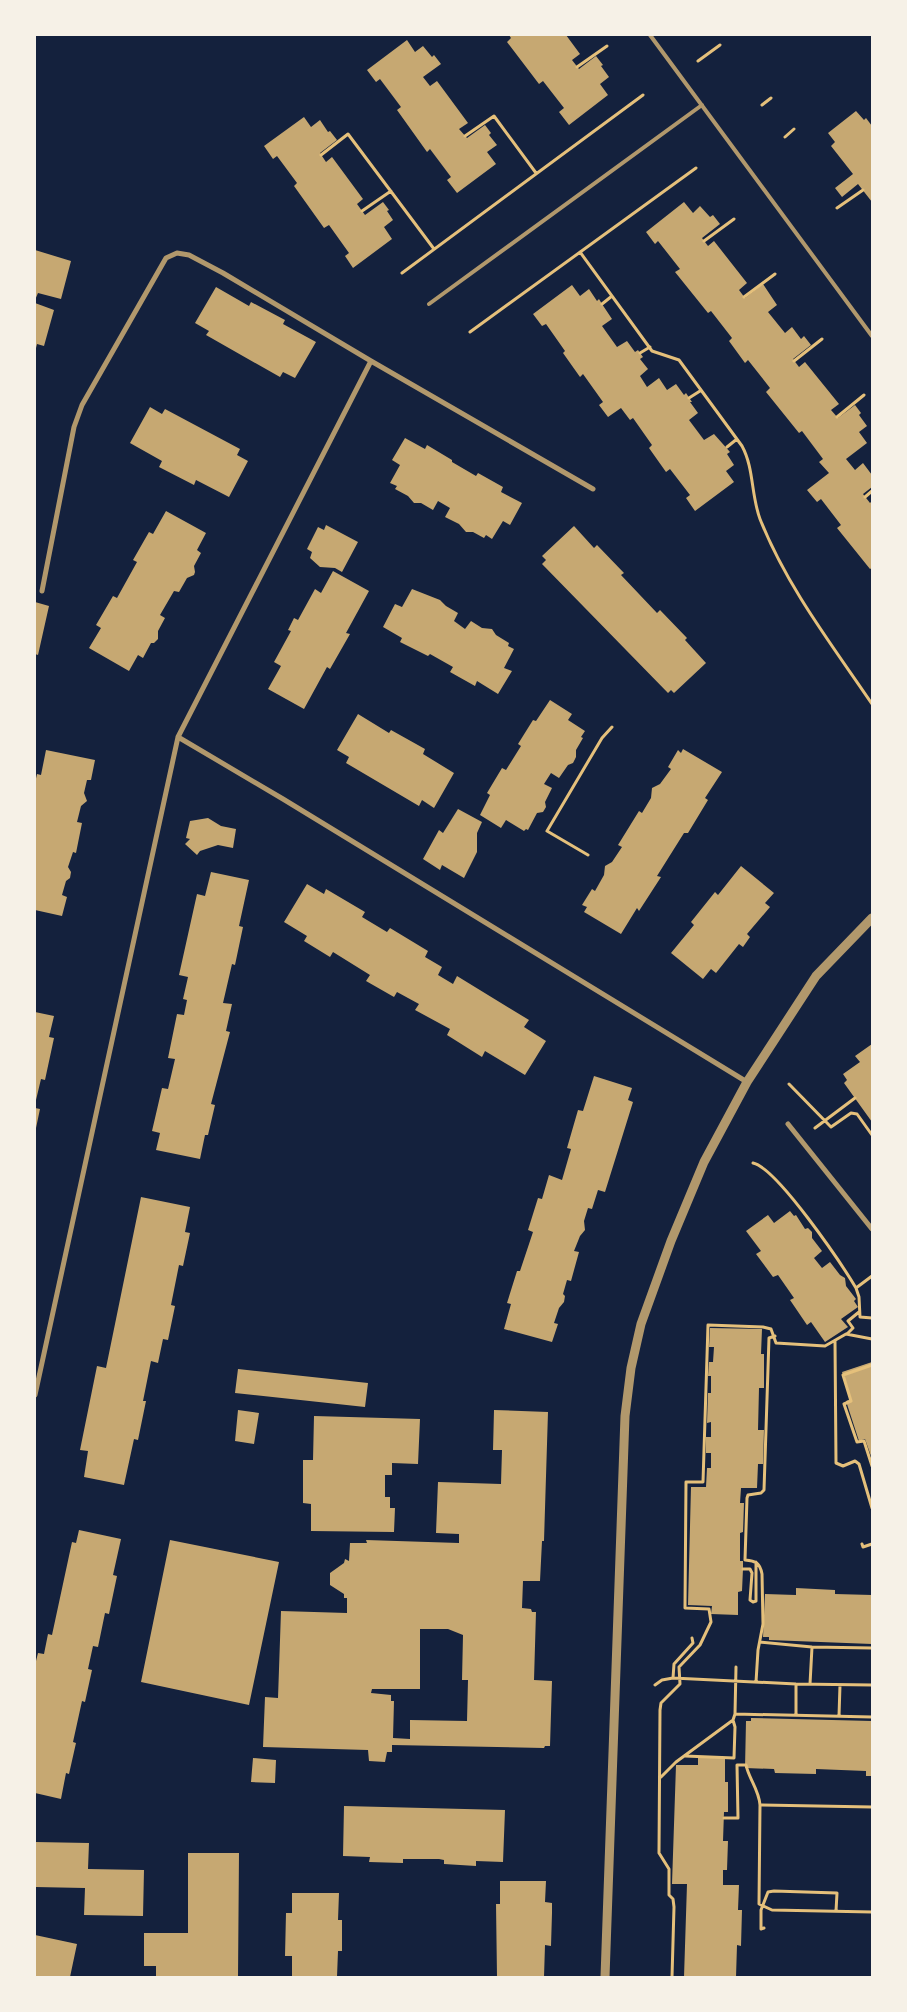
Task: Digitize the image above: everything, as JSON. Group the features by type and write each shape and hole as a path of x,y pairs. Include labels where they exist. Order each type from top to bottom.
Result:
{"street":[{"path":"42,591 74,427 82,406 166,258 177,253 189,255 224,273 593,490"},
{"path":"35,1395 178,737 371,361"},
{"path":"178,737 300,809 747,1082"},
{"path":"605,1977 625,1416 641,1324 671,1241 704,1162 747,1082 816,976 872,918"},
{"path":"788,1124 872,1229"}],"lane":[{"path":"650,35 872,336"},
{"path":"428,304 702,105"}],"path":[{"path":"698,61 720,45"},
{"path":"577,67 607,46"},
{"path":"402,274 434,248 643,95"},
{"path":"762,105 772,98"},
{"path":"465,136 494,116 536,173"},
{"path":"785,137 794,129"},
{"path":"321,155 348,134 434,248"},
{"path":"470,332 696,168"},
{"path":"837,208 863,190"},
{"path":"362,211 391,191"},
{"path":"704,241 734,219"},
{"path":"580,252 650,347 655,352 677,358 737,439 746,453 753,500 780,564 809,611 872,704"},
{"path":"744,297 775,274"},
{"path":"602,304 612,296"},
{"path":"794,361 822,339"},
{"path":"640,353 650,347"},
{"path":"689,398 700,390"},
{"path":"837,417 864,395"},
{"path":"727,447 737,439"},
{"path":"865,497 872,492"},
{"path":"588,855 547,831 602,738 612,727"},
{"path":"789,1084 831,1127 852,1114 857,1114 872,1135"},
{"path":"801,1140 824,1120 855,1098"},
{"path":"752,1163 764,1168 796,1204 839,1260 856,1288 860,1317 872,1318"},
{"path":"856,1288 872,1276"},
{"path":"672,1977 674,1907 673,1899 669,1895 669,1869 659,1853 660,1706 678,1686 680,1680 679,1667 700,1645 711,1622 709,1610 685,1608 686,1482 703,1482 708,1325 764,1327 771,1329 776,1343 825,1346 853,1328 848,1321 860,1311"},
{"path":"846,1334 872,1339"},
{"path":"756,1682 763,1624 762,1574 761,1567 756,1562 745,1560 747,1498 748,1495 761,1493 764,1490 768,1338 775,1336"},
{"path":"835,1341 836,1463 843,1466 855,1461 859,1464 872,1508"},
{"path":"872,1365 843,1376 851,1401 844,1404 857,1442 864,1441 872,1466"},
{"path":"862,1544 863,1547 872,1544"},
{"path":"743,1569 750,1569 752,1573 750,1600 756,1601 756,1562"},
{"path":"673,1678 674,1664 692,1646 692,1638"},
{"path":"760,1642 872,1648"},
{"path":"810,1684 812,1646"},
{"path":"660,1777 684,1756 733,1720 735,1714 736,1667"},
{"path":"655,1685 662,1680 673,1678 680,1680 736,1682 872,1685"},
{"path":"796,1684 796,1714"},
{"path":"839,1716 840,1685"},
{"path":"735,1714 872,1717"},
{"path":"724,1818 738,1818 737,1765 734,1758 735,1726 733,1720"},
{"path":"684,1756 734,1758"},
{"path":"737,1765 746,1764 747,1772 759,1796 759,1904 772,1910 872,1912"},
{"path":"760,1805 872,1807"},
{"path":"764,1928 761,1929 762,1906 768,1892 837,1893 836,1911"}],"building":[{"path":"509,35 566,35 580,54 572,60 579,69 596,56 603,65 601,66 609,77 600,84 608,95 569,125 559,112 564,108 543,81 539,84 507,42 511,38"},
{"path":"407,40 415,52 423,46 441,64 423,77 430,86 437,81 468,123 459,129 467,138 485,125 491,133 489,135 497,145 487,152 496,164 457,193 447,180 451,177 430,149 427,152 397,110 401,107 380,79 376,82 367,70"},
{"path":"856,111 864,120 866,118 872,126 872,202 858,184 842,197 835,188 853,174 831,146 835,142 828,133"},
{"path":"304,117 311,127 320,120 328,132 330,131 337,140 320,153 326,162 332,157 363,199 357,204 365,215 383,202 393,220 384,227 392,239 353,268 345,256 349,253 329,225 324,228 294,186 297,183 277,156 273,159 264,146"},
{"path":"684,202 693,213 700,206 710,217 713,215 720,224 702,238 708,246 714,241 747,283 739,290 745,298 763,284 777,305 768,312 785,333 792,327 801,339 804,336 811,345 793,359 799,367 805,362 839,404 831,410 838,418 855,405 861,413 859,415 867,426 859,432 867,443 846,459 855,470 863,463 872,475 872,487 863,494 870,503 872,501 872,568 870,569 837,528 841,525 821,499 817,502 807,490 829,473 819,462 823,459 802,431 799,433 766,392 770,388 748,360 745,363 729,341 732,338 711,311 708,313 675,272 680,269 658,241 655,244 646,232"},
{"path":"35,250 71,261 61,299 38,293 35,300"},
{"path":"572,285 580,296 589,289 597,301 599,299 612,319 602,326 617,347 627,341 635,352 638,350 643,357 640,359 648,369 640,376 647,387 659,378 667,390 676,384 684,395 686,393 698,413 689,420 704,440 714,434 730,452 727,454 734,465 726,471 734,482 695,511 686,498 690,495 670,469 666,472 649,448 652,445 633,418 630,420 621,408 608,417 599,405 603,402 583,374 580,377 546,324 542,326 533,314"},
{"path":"216,287 249,306 251,302 285,320 283,324 316,342 295,378 283,372 280,377 206,335 209,331 195,323"},
{"path":"35,303 54,310 44,346 37,344 36,348"},
{"path":"150,407 162,414 165,409 240,449 237,455 248,461 229,497 196,480 194,485 159,467 162,461 130,443"},
{"path":"405,438 425,449 427,445 476,476 478,473 503,487 501,492 522,503 510,525 503,521 492,539 486,535 484,538 473,532 466,532 459,524 445,517 450,508 438,501 433,510 421,503 414,503 408,496 395,489 397,486 390,483 400,465 392,460"},
{"path":"166,511 206,533 197,550 201,553 194,566 194,575 187,578 179,592 174,591 160,615 165,618 158,631 158,639 151,643 143,658 138,655 129,671 89,648 101,628 96,625 113,596 117,598 137,562 133,560 149,532 153,534"},
{"path":"326,525 358,542 342,572 335,568 320,567 310,558 312,552 307,549 318,527 324,530"},
{"path":"574,526 594,548 597,545 624,573 621,575 657,613 660,610 687,638 685,640 706,663 674,693 671,690 668,693 542,564 546,560 542,556"},
{"path":"333,571 369,591 346,633 350,634 330,669 327,667 304,709 268,689 281,666 274,662 291,631 288,630 294,618 298,620 315,589 321,593"},
{"path":"412,589 440,600 458,613 454,621 465,629 471,621 482,628 492,629 496,635 509,643 508,646 514,649 504,668 512,671 498,694 477,681 475,686 450,672 453,667 430,654 428,656 400,642 402,638 383,627 395,604 402,607"},
{"path":"35,602 49,606 38,655 35,654"},
{"path":"550,700 572,714 568,720 585,731 576,750 576,757 559,778 551,773 544,784 552,788 545,802 546,807 543,812 537,813 528,830 524,831 506,820 501,828 480,815 490,795 487,793 502,768 506,770 521,746 518,744 533,720 536,721"},
{"path":"358,714 389,733 391,730 425,749 423,754 454,773 434,808 422,800 419,806 346,763 349,757 337,750"},
{"path":"683,749 722,772 705,798 708,800 688,833 684,833 657,876 661,877 639,911 637,908 621,934 584,912 587,907 582,905 592,889 595,891 604,875 605,866 612,862 622,847 618,845 639,811 642,813 651,798 652,788 660,784 671,769 668,767 678,750 681,753"},
{"path":"46,750 95,760 91,780 87,780 84,793 87,801 81,806 77,822 82,823 76,853 73,852 68,867 71,872 62,895 67,897 62,916 35,910 35,783 37,774 41,775"},
{"path":"458,809 482,822 477,833 477,852 464,878 442,865 440,870 423,859 439,830 443,833"},
{"path":"208,818 221,826 236,829 233,848 218,845 200,851 197,855 185,844 190,839 186,838 190,821"},
{"path":"741,866 774,893 765,903 770,907 747,934 750,937 743,947 739,944 716,973 711,969 703,979 671,953 694,925 691,922 715,892 718,895"},
{"path":"211,872 249,880 239,926 243,927 235,965 232,964 223,1003 232,1004 226,1031 230,1032 211,1104 215,1105 208,1135 205,1135 200,1159 156,1150 160,1133 152,1131 162,1088 168,1089 175,1059 168,1058 177,1014 184,1015 187,1000 183,999 188,977 179,975 197,894 205,896"},
{"path":"307,884 324,894 326,889 365,912 362,917 387,932 390,928 428,951 425,957 442,967 438,975 453,984 457,976 529,1020 524,1027 546,1041 525,1075 485,1051 482,1057 447,1035 450,1029 415,1010 419,1004 397,992 394,997 366,981 370,975 333,952 330,957 304,941 307,936 284,922"},
{"path":"35,1012 54,1016 49,1037 54,1038 45,1080 41,1079 36,1100"},
{"path":"872,1044 872,1122 844,1083 847,1080 843,1074 860,1062 855,1056"},
{"path":"594,1076 632,1088 628,1100 633,1102 605,1192 598,1190 592,1209 588,1208 584,1221 585,1230 580,1236 574,1251 579,1252 571,1281 567,1280 563,1294 565,1296 564,1302 559,1308 554,1323 558,1324 552,1342 504,1329 511,1304 507,1303 517,1271 520,1271 533,1232 528,1230 538,1198 542,1199 549,1175 562,1180 571,1149 567,1148 578,1110 583,1111"},
{"path":"35,1108 40,1109 36,1128 35,1128"},
{"path":"141,1197 190,1207 185,1232 190,1233 183,1266 179,1265 171,1305 175,1306 168,1340 163,1339 158,1363 151,1361 143,1401 146,1401 138,1440 134,1439 124,1485 84,1477 88,1451 80,1450 97,1366 106,1368"},
{"path":"790,1211 794,1216 796,1215 805,1229 808,1228 812,1232 812,1238 822,1251 814,1258 822,1268 830,1262 840,1275 845,1278 846,1286 856,1299 854,1301 858,1307 841,1319 848,1327 825,1342 811,1322 807,1325 790,1300 794,1298 778,1275 773,1277 756,1254 761,1251 746,1231 768,1215 774,1223"},
{"path":"710,1328 762,1329 761,1354 764,1354 764,1388 759,1388 758,1430 764,1430 763,1464 758,1464 757,1488 741,1488 740,1503 744,1503 743,1532 740,1533 740,1561 743,1561 743,1569 742,1591 738,1592 738,1615 711,1614 712,1606 688,1605 691,1487 706,1487 707,1468 711,1468 711,1453 706,1453 706,1437 711,1437 711,1422 707,1423 708,1393 711,1393 711,1376 708,1376 709,1362 713,1362 714,1347 709,1347"},
{"path":"872,1362 872,1459 865,1439 859,1441 846,1401 851,1399 842,1372"},
{"path":"238,1369 368,1383 365,1407 235,1393"},
{"path":"238,1410 259,1413 254,1444 235,1441"},
{"path":"494,1410 548,1412 544,1541 542,1541 540,1581 523,1581 522,1608 531,1609 532,1612 536,1612 534,1680 552,1681 550,1746 545,1746 544,1748 392,1745 392,1752 387,1752 385,1762 369,1761 368,1750 263,1747 265,1697 278,1698 281,1611 347,1613 347,1598 344,1598 344,1594 330,1585 330,1573 344,1563 345,1559 349,1561 350,1543 367,1543 366,1540 459,1543 459,1534 436,1533 438,1482 501,1484 502,1450 493,1450","holes":["420,1629 448,1629 463,1635 462,1680 468,1680 467,1721 410,1720 410,1739 393,1738 394,1701 391,1701 391,1695 371,1693 372,1689 420,1689"]},
{"path":"314,1416 420,1419 418,1464 392,1463 392,1475 385,1475 385,1497 390,1497 390,1508 395,1508 394,1532 311,1531 311,1504 303,1503 303,1460 313,1460"},
{"path":"79,1530 121,1539 113,1575 117,1576 109,1614 105,1613 98,1647 93,1646 88,1669 92,1670 85,1702 82,1701 73,1742 76,1743 69,1774 66,1773 61,1799 35,1793 35,1665 38,1653 44,1654 48,1634 52,1635 72,1542 76,1543"},
{"path":"170,1540 279,1562 249,1705 141,1682"},
{"path":"796,1588 835,1590 835,1594 872,1595 872,1644 769,1640 769,1637 763,1637 765,1594 796,1595"},
{"path":"751,1718 872,1721 872,1776 866,1776 866,1771 816,1769 816,1774 775,1773 774,1769 745,1768 746,1721 751,1721"},
{"path":"698,1757 725,1758 725,1782 728,1782 728,1812 724,1812 723,1841 728,1841 727,1870 723,1870 723,1885 739,1885 738,1910 742,1910 741,1946 737,1945 736,1977 684,1977 687,1884 672,1884 676,1765 698,1765"},
{"path":"253,1758 276,1760 275,1783 251,1782"},
{"path":"344,1806 505,1810 503,1862 476,1861 476,1866 444,1864 444,1860 439,1859 403,1859 403,1863 369,1862 370,1857 343,1856"},
{"path":"35,1842 89,1843 88,1869 144,1870 143,1916 84,1915 85,1888 35,1887"},
{"path":"188,1853 239,1853 238,1977 156,1977 156,1966 144,1966 144,1933 188,1933"},
{"path":"500,1881 546,1881 545,1902 552,1903 552,1913 551,1946 545,1945 544,1977 497,1977 496,1904 500,1904"},
{"path":"292,1893 339,1893 338,1920 342,1920 342,1951 338,1951 337,1977 292,1977 292,1956 285,1956 286,1913 292,1913"},
{"path":"35,1935 77,1944 70,1977 35,1977"}]}
